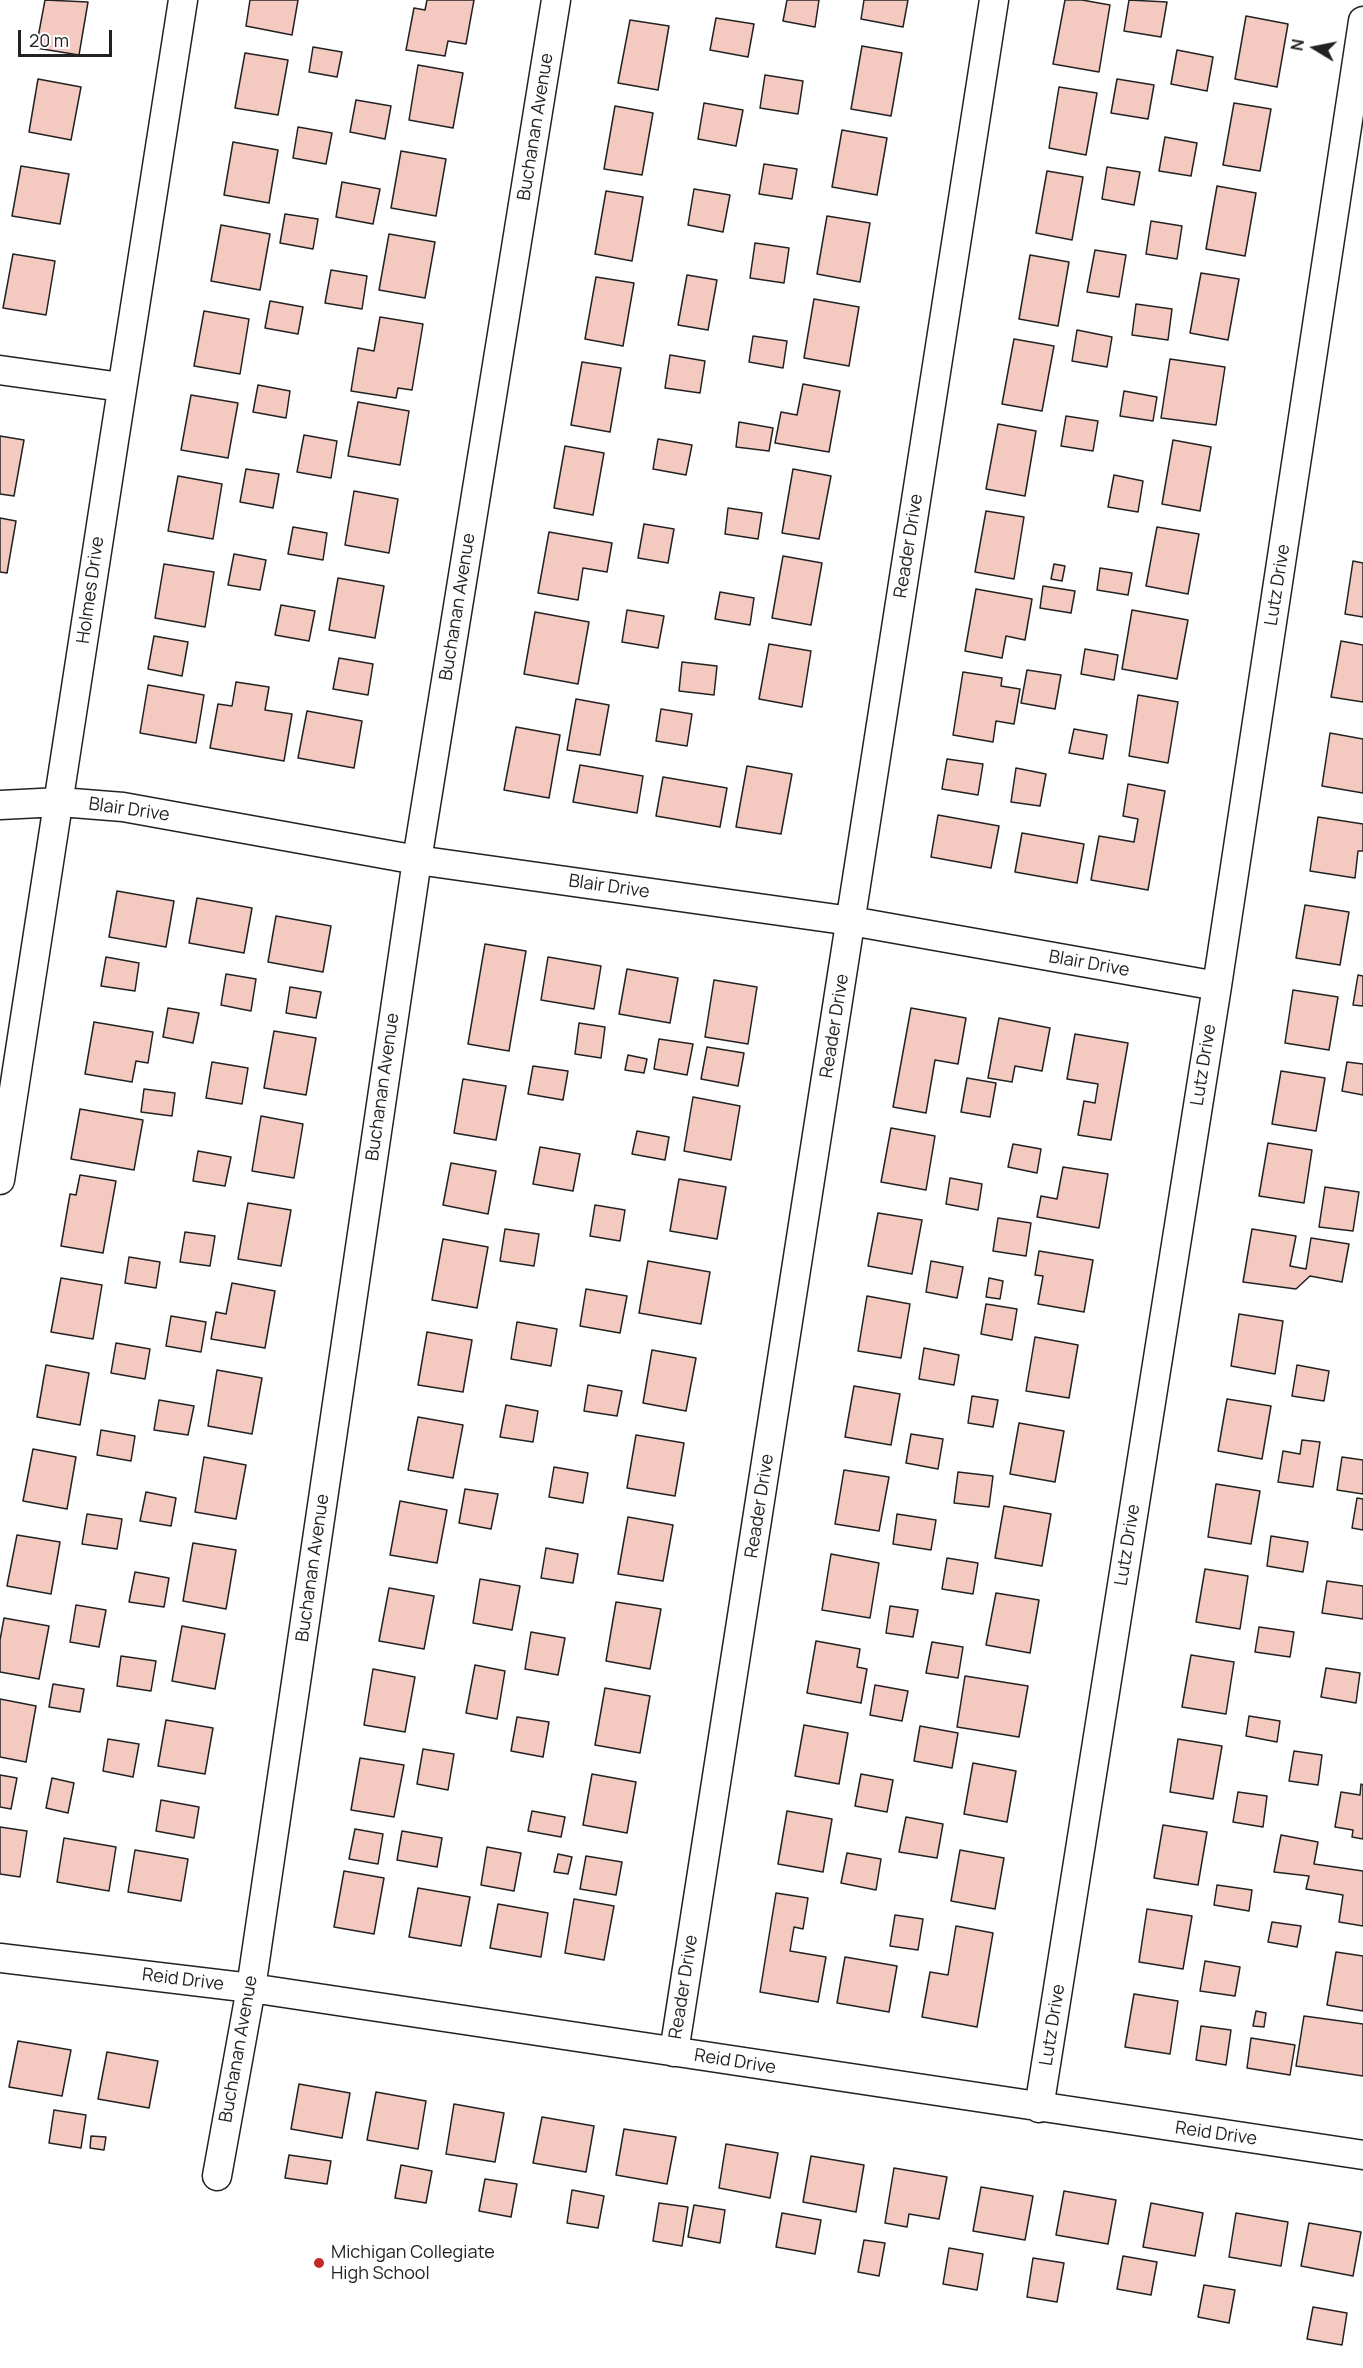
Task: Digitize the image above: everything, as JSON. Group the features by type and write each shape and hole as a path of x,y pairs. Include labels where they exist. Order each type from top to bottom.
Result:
{"street":[{"name":"Holmes Drive","path":"0,1180 60,802 121,387 183,0"},
{"name":"Buchanan Avenue","path":"217,2176 251,1988 417,860 556,0"},
{"name":"Reader Drive","path":"674,2052 994,0"},
{"name":"Lutz Drive","path":"1040,2108 1216,986 1363,21"},
{"path":"0,370 121,387"},
{"name":"Blair Drive","path":"0,805 60,802 123,807 417,860 851,921 1216,986"},
{"name":"Reid Drive","path":"0,1958 251,1988 1363,2155"}],"building":[{"path":"45,0 88,2 79,55 36,48"},
{"path":"250,0 298,0 292,35 246,26"},
{"path":"427,0 474,0 466,44 448,41 445,56 406,50 414,8 425,10"},
{"path":"787,0 819,0 815,27 783,21"},
{"path":"864,0 908,0 903,27 861,19"},
{"path":"1065,0 1082,0 1110,5 1099,72 1053,64"},
{"path":"1129,0 1167,2 1161,37 1124,31"},
{"path":"1246,16 1288,24 1277,87 1235,79"},
{"path":"716,18 754,24 748,57 710,50"},
{"path":"630,20 669,26 658,90 618,83"},
{"path":"862,46 902,53 891,116 851,109"},
{"path":"313,47 342,52 337,77 309,72"},
{"path":"1177,50 1213,57 1207,91 1171,84"},
{"path":"245,53 288,60 278,115 235,108"},
{"path":"418,65 463,73 453,128 409,120"},
{"path":"765,75 803,81 798,114 760,108"},
{"path":"38,79 81,87 71,140 29,132"},
{"path":"1117,79 1154,85 1148,119 1111,113"},
{"path":"1059,87 1097,93 1086,155 1049,148"},
{"path":"356,100 391,106 385,139 350,132"},
{"path":"704,103 743,110 736,146 698,139"},
{"path":"1234,103 1271,109 1260,171 1223,165"},
{"path":"615,106 653,113 642,175 604,169"},
{"path":"298,127 332,133 326,164 293,158"},
{"path":"842,130 887,138 877,195 832,187"},
{"path":"1165,137 1197,143 1191,176 1159,171"},
{"path":"233,142 278,150 269,203 224,195"},
{"path":"401,151 446,159 436,216 391,208"},
{"path":"764,164 797,169 792,199 759,194"},
{"path":"21,166 69,174 60,224 12,216"},
{"path":"1107,167 1140,172 1134,205 1102,199"},
{"path":"1047,171 1083,177 1072,240 1036,233"},
{"path":"342,182 380,189 373,224 336,217"},
{"path":"1217,186 1256,193 1245,256 1206,249"},
{"path":"694,189 730,195 723,232 688,225"},
{"path":"606,191 643,197 632,261 595,254"},
{"path":"285,214 318,219 313,249 280,243"},
{"path":"827,216 870,223 860,282 817,274"},
{"path":"1151,221 1182,226 1177,259 1146,254"},
{"path":"221,225 270,234 260,290 211,281"},
{"path":"389,234 435,242 425,298 379,290"},
{"path":"755,243 789,248 784,283 750,278"},
{"path":"1095,250 1126,255 1119,297 1087,292"},
{"path":"13,254 55,261 46,315 3,308"},
{"path":"1030,255 1069,262 1058,326 1019,319"},
{"path":"331,270 367,276 362,309 325,303"},
{"path":"1201,273 1239,279 1228,340 1190,333"},
{"path":"687,275 717,280 708,330 678,325"},
{"path":"596,277 634,283 623,346 585,339"},
{"path":"814,299 859,307 849,366 804,358"},
{"path":"270,301 303,307 298,334 265,328"},
{"path":"1136,304 1172,309 1168,340 1132,335"},
{"path":"204,311 249,319 240,374 194,366"},
{"path":"380,317 423,324 412,390 398,388 396,398 351,391 358,348 374,351"},
{"path":"1077,330 1112,337 1107,367 1072,361"},
{"path":"753,336 787,341 783,368 749,362"},
{"path":"1014,339 1054,346 1042,411 1002,404"},
{"path":"670,355 705,361 700,393 665,388"},
{"path":"1170,359 1225,367 1216,425 1161,418"},
{"path":"582,362 621,368 610,432 571,425"},
{"path":"803,384 840,391 829,452 775,443 781,412 797,415"},
{"path":"258,385 290,391 286,418 253,412"},
{"path":"1124,391 1157,397 1153,421 1120,416"},
{"path":"191,395 238,403 228,458 181,450"},
{"path":"358,402 409,411 400,465 348,456"},
{"path":"1066,416 1098,421 1093,451 1061,446"},
{"path":"739,422 773,428 769,451 736,447"},
{"path":"998,424 1036,431 1025,496 986,489"},
{"path":"304,435 337,441 331,478 297,472"},
{"path":"0,436 24,440 14,496 0,494"},
{"path":"658,439 692,445 686,475 653,469"},
{"path":"1173,440 1211,447 1200,511 1162,504"},
{"path":"565,446 604,453 593,515 554,508"},
{"path":"246,469 279,474 273,508 240,502"},
{"path":"793,469 831,476 819,539 782,533"},
{"path":"1114,475 1143,481 1138,512 1108,507"},
{"path":"178,476 222,484 213,539 168,531"},
{"path":"354,491 398,499 389,553 345,545"},
{"path":"728,508 762,513 758,539 725,534"},
{"path":"986,511 1024,517 1014,579 975,572"},
{"path":"0,518 16,521 7,573 0,572"},
{"path":"644,524 674,529 668,563 638,558"},
{"path":"293,527 327,533 323,560 288,554"},
{"path":"1157,527 1199,534 1188,594 1146,586"},
{"path":"549,532 612,543 607,572 583,568 578,600 538,593"},
{"path":"234,554 266,560 260,590 228,585"},
{"path":"783,556 822,563 811,625 772,618"},
{"path":"1353,561 1363,563 1363,617 1345,614"},
{"path":"164,564 214,572 205,627 155,618"},
{"path":"1054,564 1065,566 1062,581 1051,579"},
{"path":"1100,568 1132,573 1128,595 1097,590"},
{"path":"338,578 384,586 375,638 329,630"},
{"path":"1043,586 1075,591 1071,613 1040,608"},
{"path":"976,589 1032,599 1025,640 1006,636 1002,658 965,651"},
{"path":"720,592 754,598 750,625 715,619"},
{"path":"281,605 315,611 309,641 275,635"},
{"path":"627,610 664,616 658,648 622,642"},
{"path":"1132,610 1188,620 1177,679 1122,669"},
{"path":"535,612 589,622 578,684 524,674"},
{"path":"154,636 188,642 182,676 148,669"},
{"path":"1341,641 1363,645 1363,702 1331,697"},
{"path":"769,644 811,651 802,707 759,699"},
{"path":"1085,649 1118,655 1114,680 1081,674"},
{"path":"339,658 373,664 368,695 333,689"},
{"path":"682,662 717,666 714,695 679,691"},
{"path":"1027,670 1061,675 1055,709 1021,703"},
{"path":"963,672 1002,678 1001,686 1020,689 1014,724 996,721 993,742 953,735"},
{"path":"236,682 269,687 265,710 292,714 284,761 210,748 218,704 232,706"},
{"path":"148,685 204,695 196,743 140,733"},
{"path":"1138,695 1178,702 1168,763 1129,756"},
{"path":"576,699 609,705 600,755 567,750"},
{"path":"661,709 692,714 687,746 656,741"},
{"path":"307,711 362,721 354,768 298,758"},
{"path":"516,727 560,735 549,798 504,790"},
{"path":"1074,729 1107,735 1103,759 1069,753"},
{"path":"1330,733 1363,739 1363,793 1322,786"},
{"path":"947,759 983,764 978,795 942,789"},
{"path":"580,765 643,776 637,813 573,802"},
{"path":"747,766 792,774 781,834 736,827"},
{"path":"1016,768 1046,774 1040,806 1011,802"},
{"path":"663,777 727,788 720,827 656,816"},
{"path":"1128,784 1165,791 1148,890 1091,880 1099,836 1134,842 1138,819 1123,816"},
{"path":"938,815 999,826 991,868 931,857"},
{"path":"1318,817 1363,824 1363,851 1358,851 1355,878 1310,871"},
{"path":"1022,833 1084,844 1077,883 1015,872"},
{"path":"117,891 174,901 166,947 109,937"},
{"path":"197,898 252,908 244,953 189,943"},
{"path":"1305,905 1349,912 1340,965 1296,958"},
{"path":"276,916 331,926 323,972 268,962"},
{"path":"485,944 526,951 509,1051 468,1044"},
{"path":"106,957 139,963 135,991 101,986"},
{"path":"548,957 601,966 594,1009 541,1000"},
{"path":"627,969 678,978 670,1023 619,1014"},
{"path":"226,974 256,979 251,1011 221,1005"},
{"path":"1358,975 1363,976 1363,1006 1353,1005"},
{"path":"714,980 757,987 748,1044 705,1037"},
{"path":"290,987 321,992 316,1018 286,1013"},
{"path":"1293,990 1338,997 1329,1050 1285,1043"},
{"path":"168,1008 199,1013 193,1043 163,1037"},
{"path":"911,1008 966,1018 958,1064 935,1060 926,1113 893,1107"},
{"path":"999,1018 1050,1028 1042,1071 1015,1066 1012,1082 988,1078"},
{"path":"94,1022 153,1032 148,1063 136,1061 132,1082 85,1074"},
{"path":"579,1023 605,1027 601,1058 575,1054"},
{"path":"274,1031 316,1038 306,1095 264,1088"},
{"path":"1075,1034 1128,1043 1111,1140 1078,1135 1084,1101 1095,1103 1098,1084 1067,1079"},
{"path":"659,1039 693,1044 687,1075 654,1069"},
{"path":"707,1047 744,1053 738,1086 701,1079"},
{"path":"628,1055 647,1059 644,1073 625,1070"},
{"path":"212,1062 248,1068 242,1104 206,1098"},
{"path":"1347,1062 1363,1064 1363,1095 1342,1091"},
{"path":"533,1066 568,1071 563,1100 528,1094"},
{"path":"1281,1071 1325,1078 1316,1131 1272,1124"},
{"path":"967,1078 996,1083 990,1117 961,1112"},
{"path":"463,1079 506,1086 496,1140 454,1133"},
{"path":"144,1089 175,1093 172,1116 141,1112"},
{"path":"693,1097 740,1106 731,1160 684,1151"},
{"path":"80,1109 143,1120 134,1170 71,1159"},
{"path":"261,1116 303,1124 294,1178 252,1171"},
{"path":"891,1128 935,1136 926,1190 881,1182"},
{"path":"637,1131 669,1137 665,1160 632,1154"},
{"path":"1268,1143 1312,1150 1304,1203 1259,1196"},
{"path":"1013,1144 1041,1149 1037,1173 1008,1167"},
{"path":"540,1147 580,1154 573,1191 533,1184"},
{"path":"198,1151 231,1157 225,1186 193,1181"},
{"path":"451,1163 496,1171 488,1214 443,1205"},
{"path":"1063,1167 1108,1174 1099,1228 1037,1217 1041,1196 1057,1199"},
{"path":"80,1175 116,1181 103,1253 61,1246 70,1194 76,1195"},
{"path":"950,1178 982,1184 978,1210 946,1204"},
{"path":"679,1179 726,1187 717,1239 670,1231"},
{"path":"1325,1187 1359,1192 1353,1231 1319,1227"},
{"path":"248,1203 291,1210 281,1266 238,1259"},
{"path":"595,1205 625,1210 620,1241 590,1236"},
{"path":"878,1213 922,1220 912,1274 868,1266"},
{"path":"998,1218 1031,1223 1026,1256 993,1251"},
{"path":"505,1229 539,1234 534,1266 500,1261"},
{"path":"1252,1229 1296,1236 1290,1266 1306,1269 1311,1238 1349,1244 1342,1282 1310,1276 1296,1289 1243,1282"},
{"path":"185,1232 215,1236 210,1266 180,1262"},
{"path":"443,1239 488,1247 477,1308 432,1300"},
{"path":"1039,1251 1093,1260 1084,1312 1038,1304 1043,1276 1035,1275"},
{"path":"129,1257 160,1262 156,1288 125,1283"},
{"path":"648,1261 710,1272 701,1324 639,1313"},
{"path":"931,1261 963,1267 957,1298 926,1292"},
{"path":"61,1278 102,1285 93,1339 51,1332"},
{"path":"989,1278 1003,1281 1000,1299 986,1297"},
{"path":"232,1283 275,1291 265,1348 211,1339 216,1312 226,1314"},
{"path":"586,1289 627,1296 620,1333 580,1326"},
{"path":"867,1296 910,1304 901,1358 858,1351"},
{"path":"986,1304 1017,1309 1012,1340 981,1334"},
{"path":"1239,1314 1283,1321 1275,1374 1231,1366"},
{"path":"171,1316 206,1322 201,1352 166,1346"},
{"path":"517,1322 557,1329 551,1366 511,1359"},
{"path":"427,1332 472,1340 463,1392 418,1385"},
{"path":"1035,1337 1078,1345 1069,1398 1026,1391"},
{"path":"116,1343 150,1349 145,1379 111,1373"},
{"path":"924,1348 959,1355 954,1385 919,1379"},
{"path":"652,1350 696,1358 686,1411 643,1403"},
{"path":"46,1365 89,1373 80,1425 37,1417"},
{"path":"1297,1365 1329,1371 1324,1401 1292,1396"},
{"path":"217,1370 262,1378 252,1434 208,1426"},
{"path":"588,1385 622,1391 617,1416 584,1411"},
{"path":"854,1386 900,1394 891,1445 845,1437"},
{"path":"972,1396 998,1400 993,1427 968,1423"},
{"path":"1227,1399 1271,1406 1262,1459 1218,1451"},
{"path":"159,1400 194,1406 188,1435 154,1430"},
{"path":"506,1405 538,1411 533,1442 500,1437"},
{"path":"418,1417 463,1425 453,1478 408,1470"},
{"path":"1019,1423 1064,1431 1055,1482 1010,1474"},
{"path":"101,1430 135,1436 131,1461 97,1455"},
{"path":"911,1434 943,1439 938,1469 906,1463"},
{"path":"636,1435 684,1443 675,1496 627,1488"},
{"path":"1302,1440 1320,1442 1313,1487 1278,1482 1283,1451 1300,1454"},
{"path":"33,1449 76,1457 67,1509 23,1501"},
{"path":"204,1457 246,1465 236,1519 195,1512"},
{"path":"1342,1457 1363,1460 1363,1494 1337,1490"},
{"path":"554,1467 588,1473 583,1503 549,1497"},
{"path":"844,1470 889,1477 879,1531 835,1524"},
{"path":"958,1472 993,1476 989,1507 954,1503"},
{"path":"1216,1484 1260,1491 1251,1544 1208,1537"},
{"path":"465,1489 498,1494 491,1529 459,1523"},
{"path":"146,1492 176,1498 171,1526 140,1521"},
{"path":"1357,1498 1363,1499 1363,1530 1352,1528"},
{"path":"400,1501 447,1510 437,1563 390,1555"},
{"path":"1004,1506 1051,1514 1042,1566 995,1558"},
{"path":"87,1514 122,1519 117,1549 82,1544"},
{"path":"897,1514 936,1520 931,1550 893,1544"},
{"path":"628,1517 673,1525 663,1581 618,1574"},
{"path":"17,1535 60,1542 51,1594 7,1586"},
{"path":"1271,1536 1308,1542 1303,1572 1267,1566"},
{"path":"193,1543 236,1550 226,1609 183,1601"},
{"path":"546,1548 578,1554 573,1583 541,1578"},
{"path":"831,1554 879,1563 870,1618 822,1610"},
{"path":"947,1558 978,1563 973,1594 942,1589"},
{"path":"1205,1569 1248,1576 1240,1629 1196,1622"},
{"path":"135,1572 169,1578 164,1607 129,1602"},
{"path":"480,1579 520,1586 512,1630 473,1623"},
{"path":"1327,1581 1363,1586 1363,1619 1322,1613"},
{"path":"389,1588 434,1596 424,1649 379,1641"},
{"path":"996,1593 1039,1600 1030,1653 986,1645"},
{"path":"616,1602 661,1609 650,1669 606,1661"},
{"path":"76,1605 106,1610 99,1647 70,1642"},
{"path":"890,1606 918,1610 913,1637 886,1633"},
{"path":"4,1618 49,1626 39,1679 0,1672 0,1640"},
{"path":"182,1626 225,1634 215,1689 172,1681"},
{"path":"1259,1627 1294,1632 1290,1657 1255,1652"},
{"path":"531,1632 565,1638 558,1675 525,1669"},
{"path":"816,1641 860,1649 857,1667 867,1669 861,1703 807,1693"},
{"path":"932,1642 963,1647 958,1678 926,1673"},
{"path":"1191,1655 1234,1662 1226,1714 1182,1707"},
{"path":"121,1656 156,1661 151,1691 117,1686"},
{"path":"475,1665 505,1671 497,1719 466,1713"},
{"path":"1326,1668 1360,1673 1356,1703 1321,1697"},
{"path":"373,1669 415,1677 405,1732 364,1725"},
{"path":"965,1676 1028,1686 1019,1737 957,1727"},
{"path":"53,1684 84,1689 80,1712 49,1707"},
{"path":"875,1685 908,1691 902,1721 870,1715"},
{"path":"605,1688 650,1696 640,1753 595,1745"},
{"path":"0,1699 36,1706 26,1762 0,1757"},
{"path":"1249,1716 1280,1721 1277,1742 1246,1736"},
{"path":"517,1717 549,1722 543,1757 511,1751"},
{"path":"166,1720 213,1728 205,1774 158,1766"},
{"path":"804,1725 848,1733 839,1784 795,1776"},
{"path":"920,1726 958,1733 952,1768 914,1761"},
{"path":"108,1739 139,1744 133,1777 103,1771"},
{"path":"1178,1739 1222,1746 1213,1799 1170,1792"},
{"path":"423,1749 454,1754 448,1790 417,1784"},
{"path":"1294,1751 1322,1755 1318,1785 1289,1781"},
{"path":"360,1758 404,1765 394,1817 351,1810"},
{"path":"973,1763 1016,1771 1007,1822 964,1814"},
{"path":"592,1774 636,1782 627,1833 583,1825"},
{"path":"861,1774 893,1780 887,1812 855,1806"},
{"path":"0,1775 17,1778 11,1809 0,1807"},
{"path":"52,1778 74,1783 68,1813 46,1808"},
{"path":"1361,1784 1363,1785 1363,1839 1352,1837 1353,1830 1335,1827 1341,1792 1360,1795"},
{"path":"1238,1792 1267,1796 1263,1827 1233,1822"},
{"path":"161,1800 199,1807 194,1838 156,1831"},
{"path":"532,1811 565,1817 561,1837 528,1831"},
{"path":"787,1811 832,1819 823,1872 778,1864"},
{"path":"906,1817 943,1824 937,1858 899,1852"},
{"path":"1163,1825 1207,1832 1198,1885 1154,1878"},
{"path":"0,1827 27,1831 20,1877 0,1874"},
{"path":"355,1829 383,1834 378,1864 349,1859"},
{"path":"402,1831 442,1838 437,1867 397,1860"},
{"path":"1281,1835 1318,1842 1314,1864 1363,1871 1363,1926 1339,1922 1343,1895 1306,1889 1309,1876 1274,1872"},
{"path":"64,1838 116,1847 109,1891 57,1882"},
{"path":"487,1847 521,1853 514,1891 481,1885"},
{"path":"135,1850 188,1859 181,1901 128,1892"},
{"path":"960,1850 1004,1858 995,1909 951,1901"},
{"path":"847,1853 881,1859 876,1890 841,1883"},
{"path":"558,1854 572,1857 568,1874 554,1872"},
{"path":"586,1856 622,1862 616,1895 580,1889"},
{"path":"344,1871 384,1878 374,1934 334,1927"},
{"path":"1217,1885 1252,1890 1249,1911 1214,1905"},
{"path":"418,1888 470,1897 461,1946 409,1937"},
{"path":"776,1893 808,1898 803,1929 794,1927 790,1951 826,1957 818,2002 760,1992"},
{"path":"574,1899 614,1906 604,1960 565,1953"},
{"path":"498,1904 548,1913 541,1957 490,1948"},
{"path":"1147,1909 1192,1916 1183,1969 1139,1962"},
{"path":"895,1915 923,1919 918,1950 890,1946"},
{"path":"1272,1922 1301,1926 1297,1947 1268,1942"},
{"path":"956,1926 993,1933 977,2027 922,2017 930,1972 948,1975"},
{"path":"1336,1952 1363,1956 1363,2011 1327,2005"},
{"path":"845,1957 897,1966 889,2012 837,2003"},
{"path":"1205,1961 1240,1967 1235,1996 1200,1991"},
{"path":"1134,1994 1178,2001 1170,2054 1125,2047"},
{"path":"1256,2011 1266,2013 1264,2027 1253,2026"},
{"path":"1304,2016 1363,2024 1363,2076 1296,2066"},
{"path":"1201,2026 1231,2030 1226,2065 1196,2060"},
{"path":"1251,2038 1295,2045 1290,2075 1247,2068"},
{"path":"18,2041 71,2050 62,2096 9,2087"},
{"path":"107,2052 158,2061 149,2108 98,2099"},
{"path":"299,2084 350,2093 342,2138 291,2129"},
{"path":"376,2092 426,2101 418,2149 367,2140"},
{"path":"454,2104 504,2113 495,2162 446,2154"},
{"path":"54,2110 86,2115 81,2148 49,2143"},
{"path":"542,2117 594,2126 586,2172 533,2163"},
{"path":"624,2129 676,2137 667,2184 616,2175"},
{"path":"91,2136 106,2137 104,2150 90,2148"},
{"path":"726,2144 778,2153 770,2198 719,2188"},
{"path":"289,2155 331,2161 327,2184 285,2178"},
{"path":"811,2156 864,2165 856,2212 803,2202"},
{"path":"401,2165 432,2171 426,2203 395,2198"},
{"path":"894,2168 947,2177 939,2219 909,2214 907,2227 885,2223"},
{"path":"485,2179 517,2184 511,2217 479,2211"},
{"path":"981,2187 1033,2196 1025,2240 973,2231"},
{"path":"572,2190 604,2196 598,2228 567,2223"},
{"path":"1064,2191 1116,2200 1108,2244 1056,2235"},
{"path":"659,2203 688,2207 682,2246 653,2241"},
{"path":"1151,2203 1203,2213 1195,2256 1143,2247"},
{"path":"694,2205 725,2210 720,2243 688,2237"},
{"path":"782,2213 821,2220 815,2254 776,2247"},
{"path":"1236,2213 1288,2222 1281,2266 1229,2257"},
{"path":"1309,2223 1361,2232 1353,2276 1301,2266"},
{"path":"864,2240 885,2243 879,2276 858,2272"},
{"path":"949,2248 983,2254 977,2290 943,2284"},
{"path":"1123,2256 1157,2262 1151,2295 1117,2289"},
{"path":"1033,2258 1064,2263 1057,2302 1027,2297"},
{"path":"1204,2285 1235,2290 1229,2323 1198,2317"},
{"path":"1313,2307 1347,2313 1342,2345 1307,2339"}],"place":[{"name":"Michigan Collegiate High School","path":"319,2263"}]}
